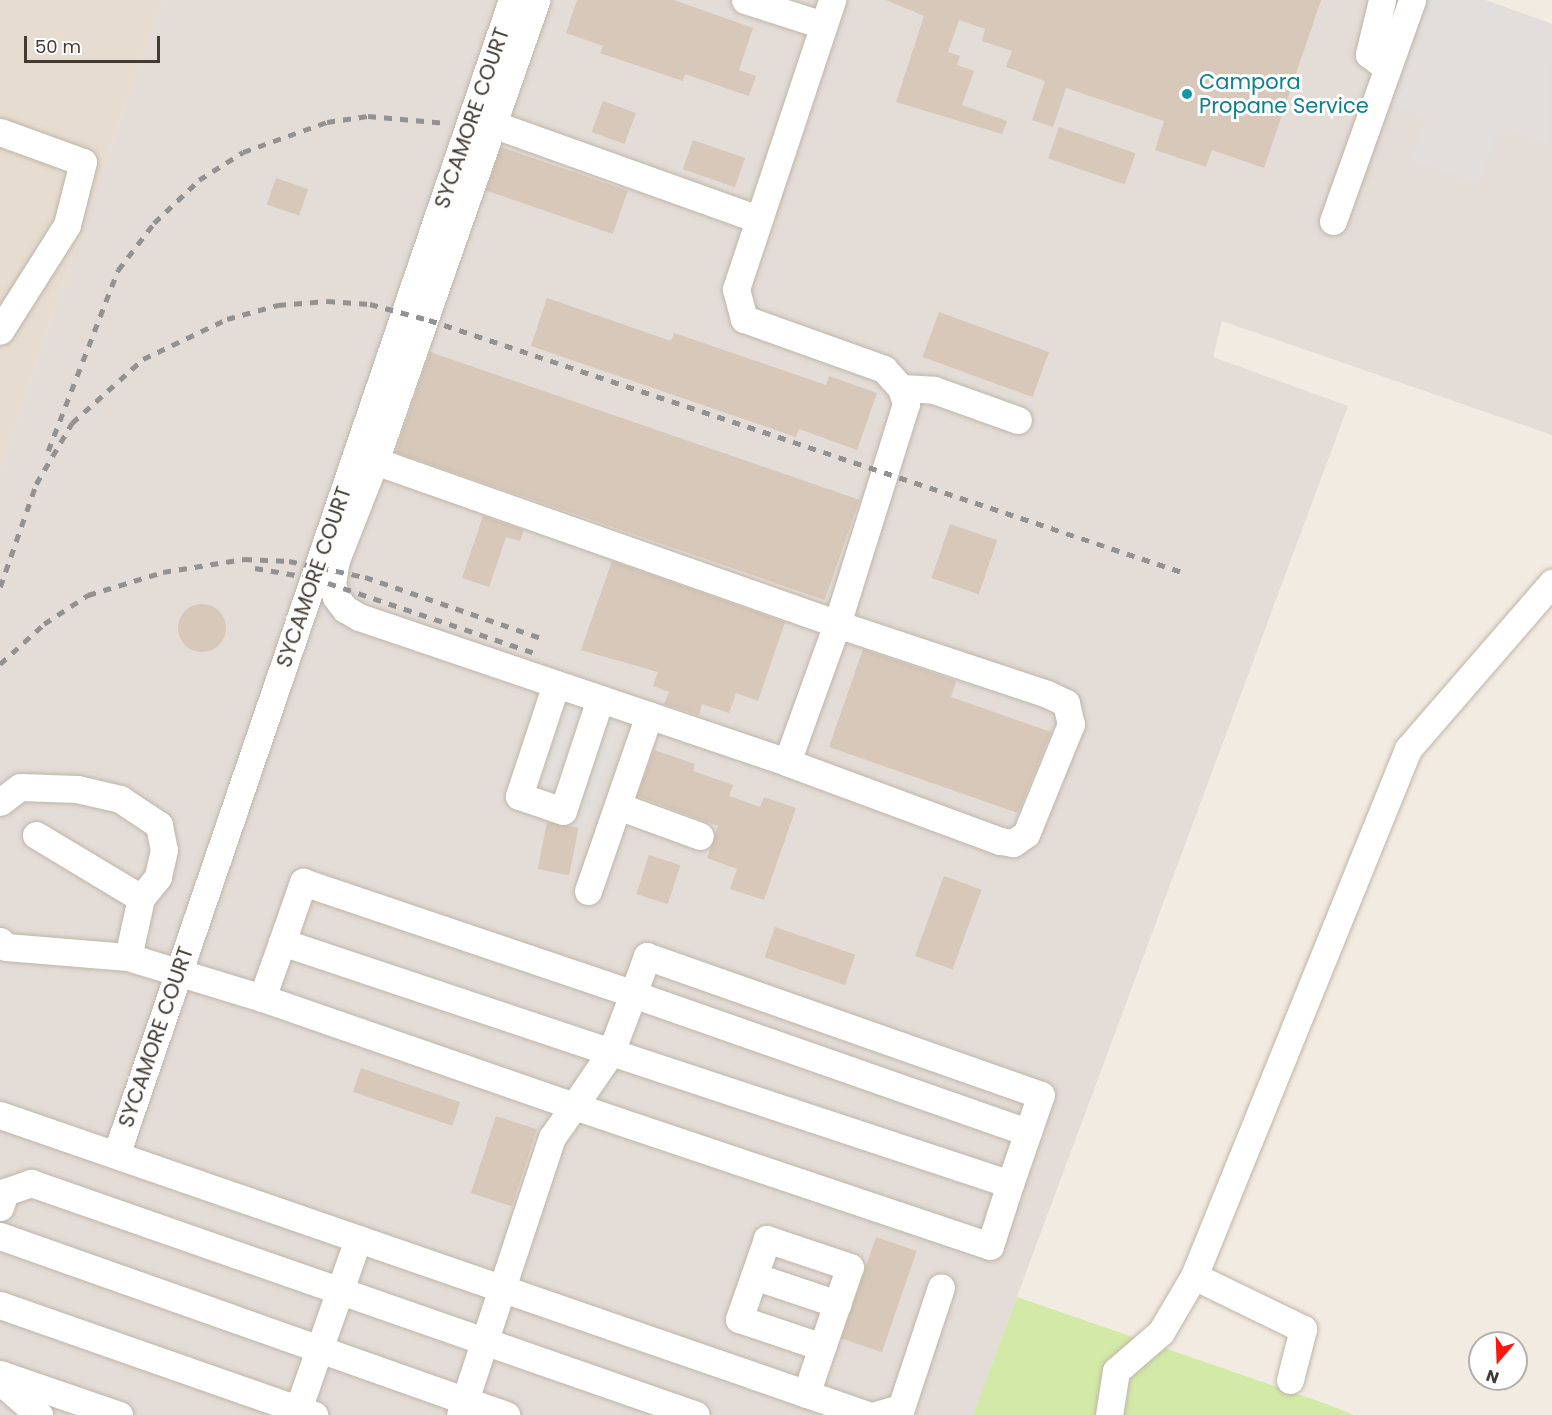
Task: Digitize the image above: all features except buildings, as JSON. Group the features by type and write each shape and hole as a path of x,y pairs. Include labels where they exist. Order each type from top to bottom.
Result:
{"lane":[{"name":"SYCAMORE COURT","path":"116,1155 178,974 365,457 483,121 512,0"},
{"path":"536,0 483,121 758,219"},
{"path":"744,0 823,25"},
{"path":"787,762 837,624 906,404 901,388 884,369 744,319 736,289 832,0"},
{"path":"1382,0 1369,54 1388,68"},
{"path":"1333,221 1412,0"},
{"path":"0,132 83,162 67,225 4,322"},
{"path":"901,388 934,390 1018,420"},
{"path":"365,457 837,624 1047,694 1066,703 1071,724 1026,834 1013,843 345,609 332,584 334,569 365,457"},
{"path":"1109,1415 1116,1371 1161,1332 1194,1276 1408,749 1552,583"},
{"path":"556,684 519,796 563,811 600,699"},
{"path":"588,891 649,715"},
{"path":"0,802 20,787 77,789 120,800 159,825 164,850 158,877 141,898 128,957"},
{"path":"618,806 700,836"},
{"path":"36,835 141,898"},
{"path":"262,998 303,882 1028,1132"},
{"path":"0,941 6,947 128,957 262,998 574,1106 990,1246 1041,1095 647,956 611,1052 574,1106 552,1137 463,1408"},
{"path":"282,942 1010,1184"},
{"path":"0,1115 868,1415"},
{"path":"0,1207 5,1192 31,1183 696,1415"},
{"path":"0,1236 319,1350 463,1408 506,1415"},
{"path":"0,1305 302,1413 319,1350 358,1239"},
{"path":"806,1394 850,1267 766,1239 739,1319 822,1347"},
{"path":"754,1276 837,1304"},
{"path":"1194,1276 1303,1329 1290,1380"},
{"path":"876,1415 901,1408 941,1287"},
{"path":"0,1374 119,1415"},
{"path":"0,1380 39,1415"}],"shaded area":[{"path":"0,0 162,0 0,467"},
{"path":"162,0 1485,0 1552,24 1552,435 1222,321 1213,357 1348,406 973,1415 0,1415 0,467"},
{"path":"1430,0 1485,0 1552,24 1549,144 1499,126 1478,184 1411,160 1426,118 1392,106"},
{"path":"544,679 625,707 584,830 515,806 507,797 507,785"}],"green space":[{"path":"1017,1297 1329,1405 1354,1415 973,1415"}],"railway":[{"path":"48,451 118,270 154,223 199,180 243,152 327,122 368,116 447,123"},
{"path":"0,587 36,484 72,423 143,359 227,319 278,305 327,301 370,304 429,320 1185,573"},
{"path":"0,664 44,624 88,595 163,572 244,559 289,561 365,577 544,639"},
{"path":"255,568 313,578 538,654"}],"place":[{"name":"Campora Propane Service","path":"1187,94"}]}
